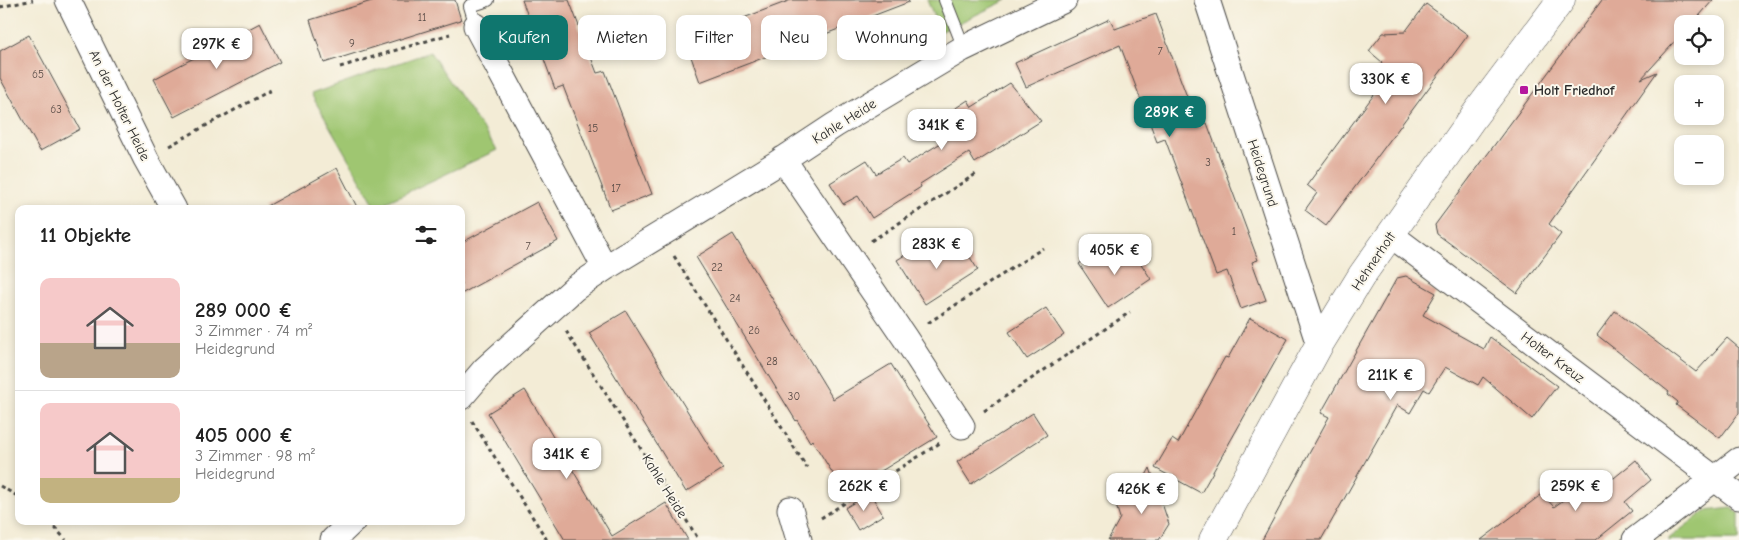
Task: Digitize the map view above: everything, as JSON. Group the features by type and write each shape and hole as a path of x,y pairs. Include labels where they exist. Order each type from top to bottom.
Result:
{"street":[{"name":"An der Holter Heide","path":"68,0 146,159 172,205"},
{"name":"Kahle Heide","path":"465,392 485,369 575,288 605,268 835,125 964,48 1064,0"},
{"name":"Heidegrund","path":"1207,0 1319,345"},
{"name":"Hehnerholt","path":"1213,540 1319,345 1362,275 1474,116 1561,0"},
{"path":"476,26 605,268"},
{"path":"783,159 905,338 962,426"},
{"name":"Holter Kreuz","path":"1390,235 1739,496"},
{"path":"1636,540 1739,460"},
{"path":"790,509 798,537"},
{"path":"334,540 355,526"}],"lane":[{"path":"476,26 470,6 488,0"},
{"path":"945,0 964,48"}],"path":[{"path":"0,7 33,0"},
{"path":"340,67 476,26"},
{"path":"146,159 271,90"},
{"path":"849,256 976,174"},
{"path":"661,234 807,468"},
{"path":"905,338 1043,248"},
{"name":"Kahle Heide","path":"552,309 697,536"},
{"path":"798,537 932,449 962,426 1130,312"},
{"path":"471,420 547,540"},
{"path":"0,486 15,495"},
{"path":"53,525 66,540"}],"green space":[{"path":"927,0 1007,0 946,29 946,15 933,15"},
{"path":"430,52 497,150 380,205 375,205 311,94"},
{"path":"1732,508 1739,513 1739,540 1667,540 1705,511"}],"building":[{"path":"375,0 455,0 461,20 324,63 310,20"},
{"path":"522,0 569,0 578,23 578,60 592,60 597,73 605,71 652,194 611,210 563,86 555,89 544,60 568,60 568,15 528,15"},
{"path":"791,0 908,0 909,2 875,15 837,15 837,30 827,33 827,15 761,15 761,59 700,82 692,60 751,60 751,15"},
{"path":"1602,0 1713,0 1700,15 1674,15 1674,43 1641,79 1657,72 1549,224 1561,234 1517,293 1437,234 1435,225"},
{"path":"1426,4 1468,35 1326,226 1305,210 1317,193 1307,185 1387,77 1377,69 1382,62 1369,51 1383,33 1405,32"},
{"path":"1156,14 1198,126 1207,123 1258,260 1252,262 1266,300 1241,309 1227,271 1216,275 1165,139 1157,142 1120,45 1026,87 1015,63 1110,19 1115,29"},
{"path":"260,23 280,62 174,117 154,79"},
{"path":"29,35 80,129 40,151 0,78 0,51"},
{"path":"1010,83 1041,121 975,163 969,153 920,184 921,187 872,218 858,196 843,204 830,183 867,160 876,174 903,158 907,164 957,133 945,115 968,100 972,107"},
{"path":"337,168 356,205 269,205"},
{"path":"537,202 558,241 465,292 465,241"},
{"path":"733,234 833,399 891,364 937,437 845,493 812,440 810,442 796,421 696,257"},
{"path":"959,240 978,270 925,304 897,260 921,245 930,259"},
{"path":"1101,249 1107,259 1112,256 1116,260 1132,250 1151,279 1108,308 1079,264"},
{"path":"1406,276 1436,293 1423,315 1484,349 1490,337 1557,386 1532,419 1483,377 1478,385 1445,367 1429,392 1424,389 1410,413 1397,405 1321,540 1262,540 1329,417 1321,413 1397,278"},
{"path":"1046,308 1064,335 1027,359 1009,332"},
{"path":"626,311 723,469 686,492 589,333"},
{"path":"1615,311 1696,372 1727,338 1739,348 1739,413 1720,438 1676,405 1678,402 1668,394 1669,392 1597,335"},
{"path":"1250,318 1288,339 1201,493 1155,468 1172,439 1178,443 1225,357 1228,358"},
{"path":"525,390 612,536 666,503 688,540 565,540 488,413"},
{"path":"1033,413 1047,435 971,484 957,462"},
{"path":"1636,460 1651,480 1625,502 1632,511 1596,540 1481,540 1542,494 1554,507 1580,487 1585,494 1606,478 1609,482"},
{"path":"1150,468 1169,524 1159,540 1108,540 1120,518 1115,502 1133,500"},
{"path":"870,493 883,515 858,530 845,508"}],"place":[{"name":"Holt Friedhof","path":"1524,90"}]}
